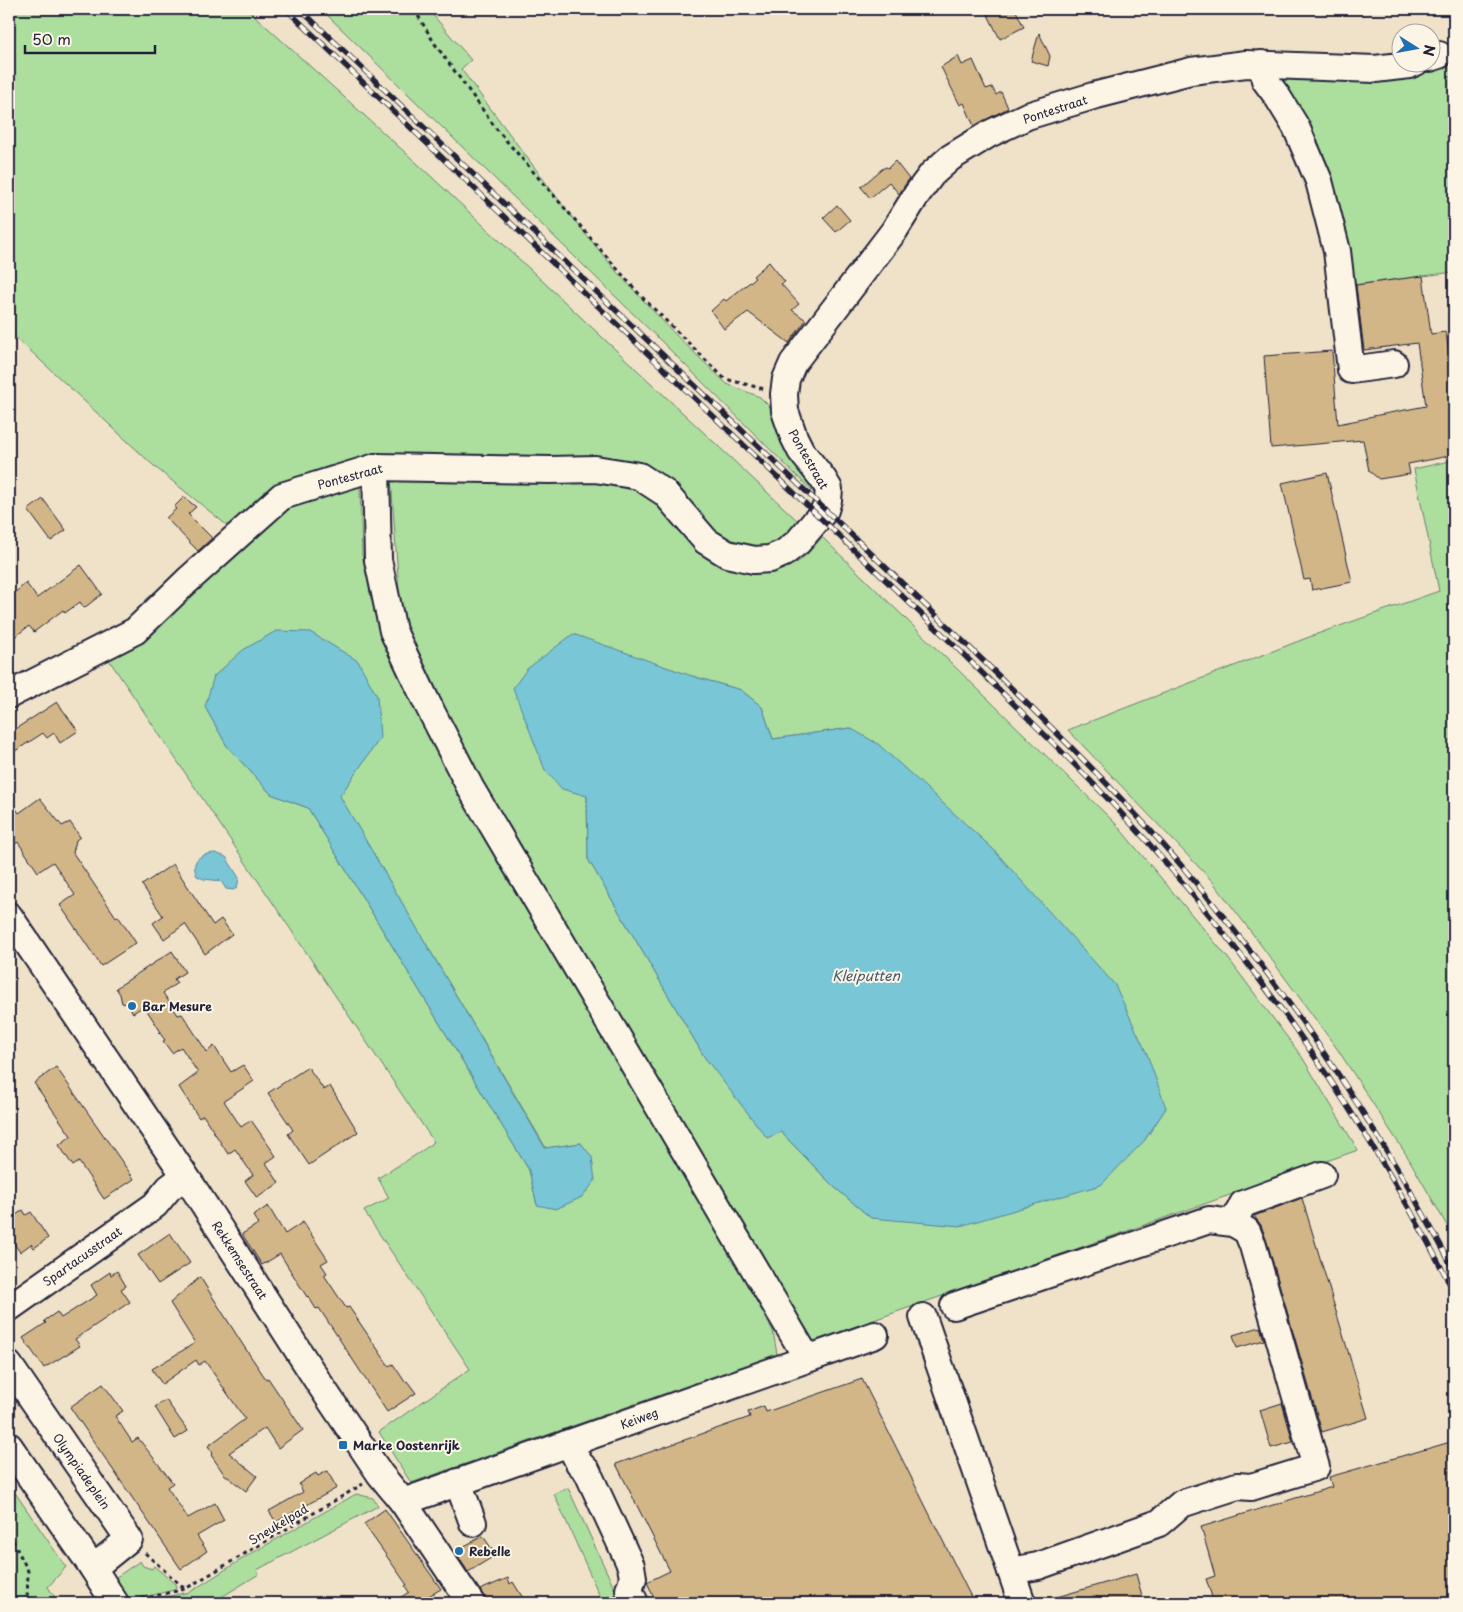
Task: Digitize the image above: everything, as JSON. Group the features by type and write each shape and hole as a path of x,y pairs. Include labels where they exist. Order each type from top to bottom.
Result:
{"street":[{"name":"Pontestraat","path":"9,695 135,631 193,575 282,496 376,467 595,469 639,476 665,493 706,541 727,554 754,560 770,558 784,553 798,542 825,510 829,489 794,438 785,411 784,394 786,379 793,362 894,231 932,174 950,158 989,134 1037,113 1093,96 1192,71 1246,64 1376,69 1390,67"},
{"path":"1262,64 1265,80 1296,127 1320,180 1337,251 1351,370 1394,364"},
{"path":"376,467 378,560 393,630 427,704 470,786 808,1358"},
{"name":"Rekkemsestraat","path":"9,916 190,1182 317,1380 380,1474 403,1502 468,1602"},
{"path":"1233,1223 1243,1204 1322,1175"},
{"name":"Spartacusstraat","path":"9,1308 155,1205 177,1200 190,1182"},
{"path":"954,1306 1209,1220 1233,1223 1247,1231 1253,1246 1316,1467 1251,1487 1237,1486 1181,1504 1159,1523 1038,1566 1011,1571"},
{"path":"923,1317 1022,1603"},
{"name":"Keiweg","path":"403,1502 874,1335"},
{"name":"Olympiadeplein","path":"9,1365 129,1538"},
{"path":"569,1443 579,1463 587,1471 631,1566 633,1578 629,1590 635,1603"},
{"path":"9,1446 93,1568 114,1603"},
{"path":"458,1482 473,1523"},
{"path":"93,1568 129,1538"}],"path":[{"path":"414,9 435,44 498,131 640,295 724,379 784,394"},
{"name":"Sneukelpad","path":"125,1603 185,1589 380,1474"},
{"path":"9,1533 28,1571 27,1603"},
{"path":"129,1538 185,1589"}],"green space":[{"path":"9,9 247,9 419,165 800,523 768,552 732,545 709,526 672,484 379,459 329,466 284,482 229,527 155,467 9,331"},
{"path":"321,9 428,9 471,60 461,69 567,211 616,271 674,333 727,384 760,397 777,414 811,470 818,497 660,340"},
{"path":"1454,56 1454,272 1346,286 1277,77 1390,72 1440,72 1440,61"},
{"path":"1454,460 1454,1238 1409,1159 1338,1050 1252,933 1213,882 1068,730 1317,634 1439,591 1414,469"},
{"path":"391,479 637,481 771,569 789,566 801,560 822,537 1115,823 1228,958 1302,1057 1358,1150 808,1343 478,783 410,642 399,591","holes":["692,676 741,690 762,707 773,739 850,728 1166,1108 1144,1141 871,1218 832,1185 705,1058 588,859 587,796"]},
{"path":"360,487 362,555 376,619 418,708 656,1120 773,1331 777,1354 411,1483 379,1432 470,1369 364,1211 389,1198 378,1178 434,1142 107,657 150,631 181,605 271,515 322,490","holes":["205,707 380,738 339,796 546,1148 581,1143 537,1205 529,1170 308,808 271,794 227,746"]},
{"path":"9,1484 66,1567 48,1587 59,1603 9,1603"},
{"path":"568,1488 621,1603 603,1603 554,1494"},
{"path":"356,1494 373,1498 378,1506 257,1570 259,1574 212,1603 134,1603 190,1592 247,1556"},
{"path":"140,1561 143,1566 152,1569 154,1566 175,1584 174,1590 127,1601 112,1580"}],"water":[{"path":"276,631 310,632 358,661 377,696 380,738 340,796 545,1148 581,1143 592,1157 595,1181 582,1197 556,1209 537,1205 529,1170 308,808 271,794 227,746 205,707 214,676 243,650"},
{"name":"Kleiputten","path":"573,634 692,676 741,690 762,707 773,739 850,728 878,744 992,848 1115,985 1147,1054 1166,1108 1144,1141 1101,1185 960,1226 871,1218 832,1185 781,1132 767,1138 705,1058 588,859 587,796 562,789 545,770 513,688 527,669"},
{"path":"215,853 226,857 239,878 237,888 233,890 226,889 221,881 204,879 197,876 195,866 198,859 201,856"}],"building":[{"path":"985,9 1015,9 1024,27 1000,39"},
{"path":"1039,33 1050,56 1048,66 1031,61"},
{"path":"958,56 962,65 973,60 986,89 992,87 996,95 1001,92 1008,108 974,126 964,103 960,105 941,67"},
{"path":"895,161 909,179 899,194 889,182 870,198 861,187 882,169 888,168"},
{"path":"837,205 850,220 836,232 823,218"},
{"path":"769,262 785,282 781,284 799,304 792,310 806,320 789,343 748,312 724,329 711,311 724,299 726,301 755,278 753,276"},
{"path":"1423,276 1431,334 1445,332 1447,339 1454,398 1454,455 1408,464 1410,474 1379,479 1369,471 1363,440 1271,448 1264,356 1332,351 1338,424 1426,406 1417,343 1364,350 1356,285"},
{"path":"1327,473 1352,582 1312,590 1310,579 1304,580 1282,483"},
{"path":"184,497 196,507 188,514 212,538 198,551 166,518 176,509 174,507"},
{"path":"43,499 66,530 51,541 28,510"},
{"path":"81,565 102,594 84,608 80,602 65,613 63,610 34,632 29,626 9,641 9,611 15,606 10,600 13,598 11,596 26,583 37,598"},
{"path":"57,702 78,731 60,743 54,733 47,738 43,733 9,755 9,733"},
{"path":"40,798 62,826 70,822 80,837 76,840 73,853 136,943 101,966 60,905 75,895 53,862 38,872 18,842 9,848 9,799 19,813"},
{"path":"173,864 213,925 221,919 232,934 205,954 185,924 164,939 153,923 163,916 142,885"},
{"path":"172,951 185,972 174,979 177,983 163,993 178,1015 182,1014 207,1052 214,1046 231,1072 243,1065 254,1081 224,1101 241,1127 251,1120 276,1156 266,1163 279,1183 257,1198 245,1181 253,1175 235,1149 228,1154 203,1115 199,1118 179,1087 198,1073 181,1047 172,1053 163,1041 165,1040 159,1032 161,1032 144,1006 133,1013 127,1004 122,1003 116,988"},
{"path":"56,1067 134,1179 104,1199 79,1162 73,1166 59,1145 71,1136 34,1083"},
{"path":"308,1067 324,1090 330,1086 358,1132 309,1165 288,1134 293,1130 268,1093"},
{"path":"1302,1198 1368,1418 1322,1432 1267,1242 1261,1225 1254,1216"},
{"path":"268,1206 285,1234 303,1222 328,1260 321,1264 327,1273 324,1275 346,1308 349,1307 389,1366 393,1364 405,1382 407,1381 416,1393 387,1412 319,1308 316,1309 307,1297 280,1254 262,1265 242,1234 258,1224 253,1216"},
{"path":"23,1210 26,1215 31,1212 48,1238 34,1248 31,1244 20,1252 12,1241 15,1239 9,1227 15,1222 12,1218"},
{"path":"170,1233 190,1263 158,1284 138,1255"},
{"path":"117,1271 126,1286 121,1289 130,1302 75,1339 80,1346 44,1368 23,1338 46,1323 44,1321 57,1312 61,1318 97,1295 91,1285 110,1272 111,1275"},
{"path":"200,1277 243,1345 303,1430 278,1448 265,1428 229,1453 257,1476 246,1491 224,1474 211,1455 213,1453 208,1446 245,1419 205,1361 199,1365 196,1360 162,1384 152,1369 195,1343 170,1303"},
{"path":"1260,1327 1264,1340 1237,1348 1233,1335"},
{"path":"862,1379 974,1603 656,1603 647,1582 670,1571 616,1464 750,1417 748,1412 764,1406 766,1412"},
{"path":"103,1384 123,1411 115,1416 132,1442 138,1438 173,1483 167,1487 188,1518 215,1503 224,1520 197,1536 207,1551 181,1569 70,1407"},
{"path":"166,1400 188,1431 175,1439 155,1407"},
{"path":"1282,1403 1293,1442 1271,1448 1260,1410"},
{"path":"1454,1441 1454,1603 1214,1603 1206,1579 1215,1576 1201,1527 1332,1487 1329,1477"},
{"path":"327,1471 337,1488 276,1522 269,1511 303,1492 299,1484 304,1480 316,1473 318,1476"},
{"path":"385,1509 441,1589 417,1603 392,1603 409,1592 405,1586 407,1585 364,1524"},
{"path":"483,1536 496,1555 468,1572 455,1551"},
{"path":"1136,1574 1144,1603 1051,1603 1050,1599"},
{"path":"508,1578 510,1584 513,1582 526,1603 487,1603 480,1590"}],"railway":[{"path":"286,9 958,649 1123,814 1190,891 1233,945 1314,1056 1388,1172 1454,1292"},
{"path":"300,9 1022,698 1160,841 1261,965 1331,1063 1395,1165 1454,1270"}],"place":[{"name":"Bar Mesure","path":"132,1006"},
{"name":"Marke Oostenrijk","path":"343,1445"},
{"name":"Rebelle","path":"459,1551"}]}
